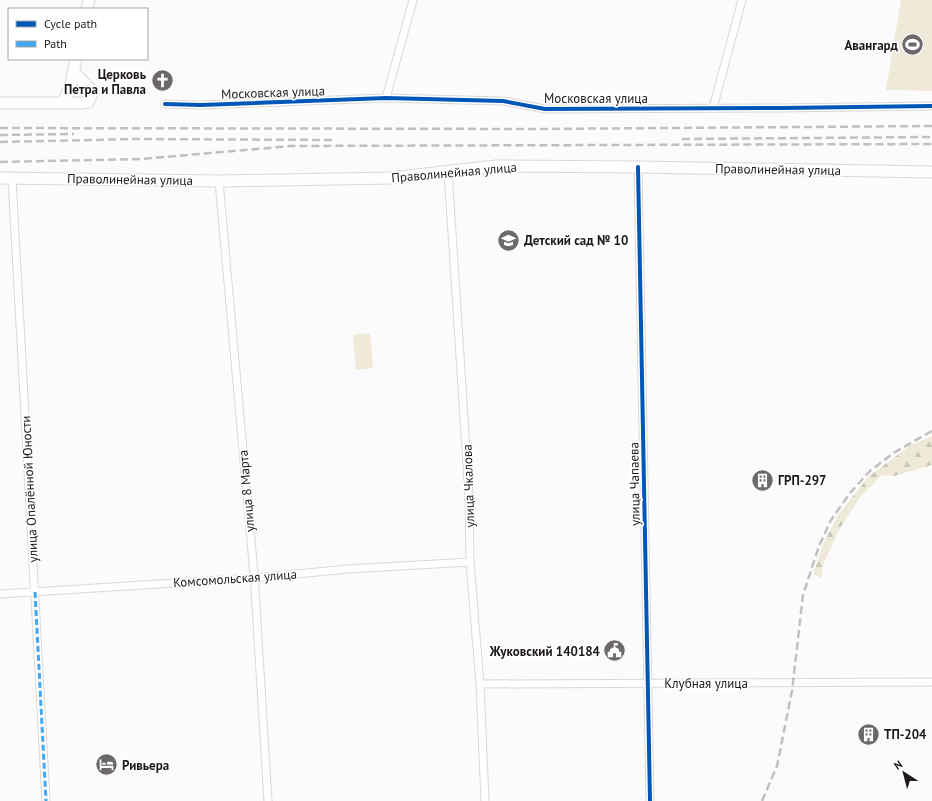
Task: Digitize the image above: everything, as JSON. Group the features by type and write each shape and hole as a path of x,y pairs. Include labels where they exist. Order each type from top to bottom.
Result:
{"main road":[{"path":"62,103 70,88 76,60"},
{"path":"0,103 88,102 91,96 90,89 74,72"},
{"name":"Праволинейная улица","path":"0,178 219,181 390,178 496,166 638,166 932,172"}],"street":[{"path":"386,98 413,0"},
{"path":"713,108 742,0"},
{"name":"Московская улица","path":"165,104 201,105 386,98 502,100 545,109 932,106"},
{"name":"улица Чапаева","path":"638,166 650,801"},
{"name":"улица Чкалова","path":"448,171 469,495 470,562 480,684 485,801"},
{"name":"улица Опалённой Юности","path":"12,178 46,801"},
{"name":"улица 8 Марта","path":"219,181 254,578 268,801"},
{"name":"Комсомольская улица","path":"0,594 254,578 348,569 470,562"},
{"name":"Клубная улица","path":"480,684 932,682"}],"green space":[{"name":"Авангард","path":"901,0 932,0 932,91 886,90"},
{"path":"370,333 373,368 356,370 353,335"},
{"path":"932,436 932,465 894,476 882,475 861,496 839,530 823,565 821,578 813,574 823,544 838,515 869,476 911,445"}],"railway":[{"path":"0,128 538,129 932,126"},
{"path":"0,135 74,134"},
{"path":"682,139 932,137"},
{"path":"0,142 136,139 334,140"},
{"path":"0,162 141,159 291,146 932,144"},
{"path":"762,801 777,766 792,691 803,595 819,546 831,520 850,493 870,471 895,452 932,431"}],"marked path":[{"path":"35,592 46,801"}],"cycle path":[{"path":"165,104 201,105 386,98 503,101 545,109 932,106"},
{"path":"638,167 650,801"}],"place":[{"name":"Авангард","path":"913,45"},
{"name":"Церковь Петра и Павла","path":"162,81"},
{"name":"Детский сад № 10","path":"509,240"},
{"name":"ГРП-297","path":"762,480"},
{"name":"Жуковский 140184","path":"615,651"},
{"name":"ТП-204","path":"868,734"},
{"name":"Ривьера","path":"106,765"}]}
